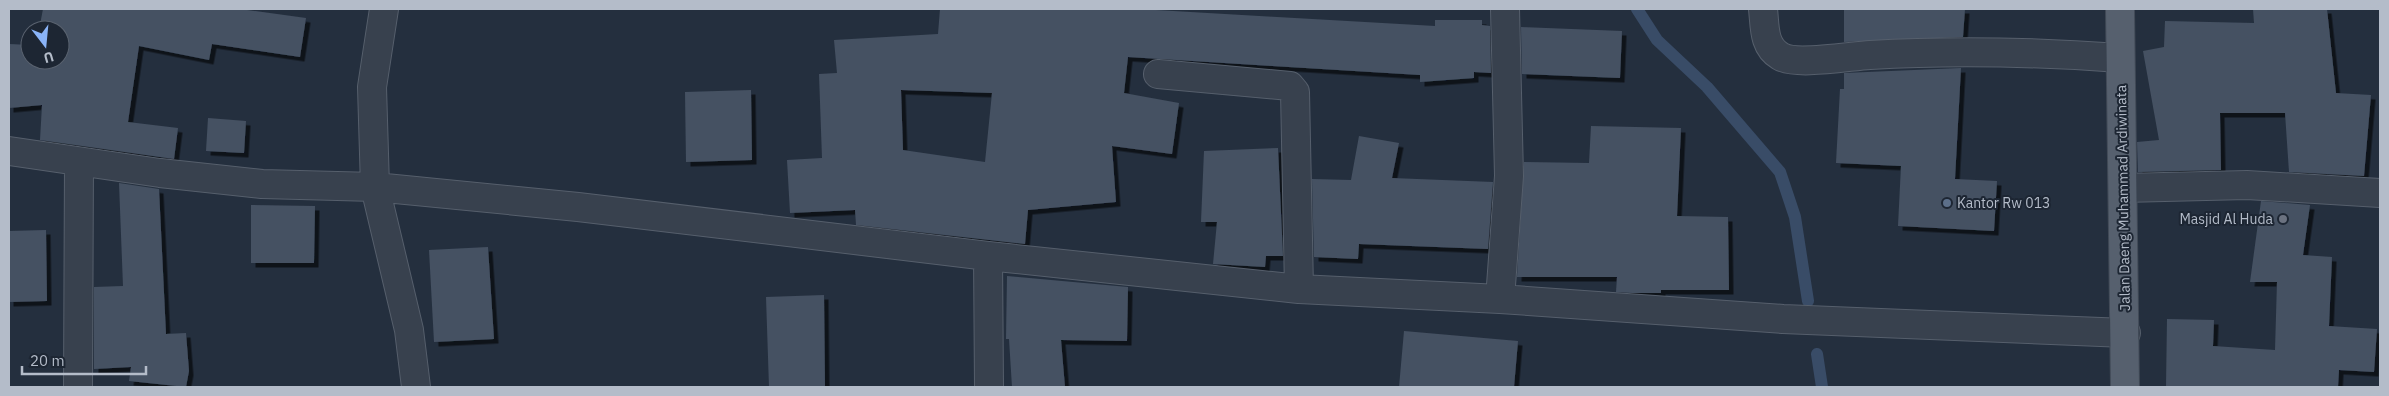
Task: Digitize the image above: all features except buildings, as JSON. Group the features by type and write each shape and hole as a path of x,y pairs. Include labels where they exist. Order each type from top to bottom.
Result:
{"main road":[{"name":"Jalan Daeng Muhammad Ardiwinata","path":"2120,9 2126,333 2125,387"}],"street":[{"path":"384,9 372,87 376,187 409,330 416,387"},
{"path":"1500,299 1509,176 1505,9"},
{"path":"1763,9 1768,45 1780,57 1806,61 1870,55 1973,51 2120,58"},
{"path":"1158,74 1290,86 1296,92 1299,289"},
{"path":"9,151 79,162 262,184 376,187 1299,289 1500,299 1783,319 2126,333"},
{"path":"78,387 79,162"},
{"path":"2123,188 2247,185 2380,193"},
{"path":"988,256 989,387"}],"waterway":[{"path":"1637,9 1657,40 1707,87 1780,172 1795,217 1808,301"},
{"path":"1817,354 1822,387"}],"place":[{"name":"Kantor Rw 013","path":"1947,203"},
{"name":"Masjid Al Huda","path":"2283,219"}]}
